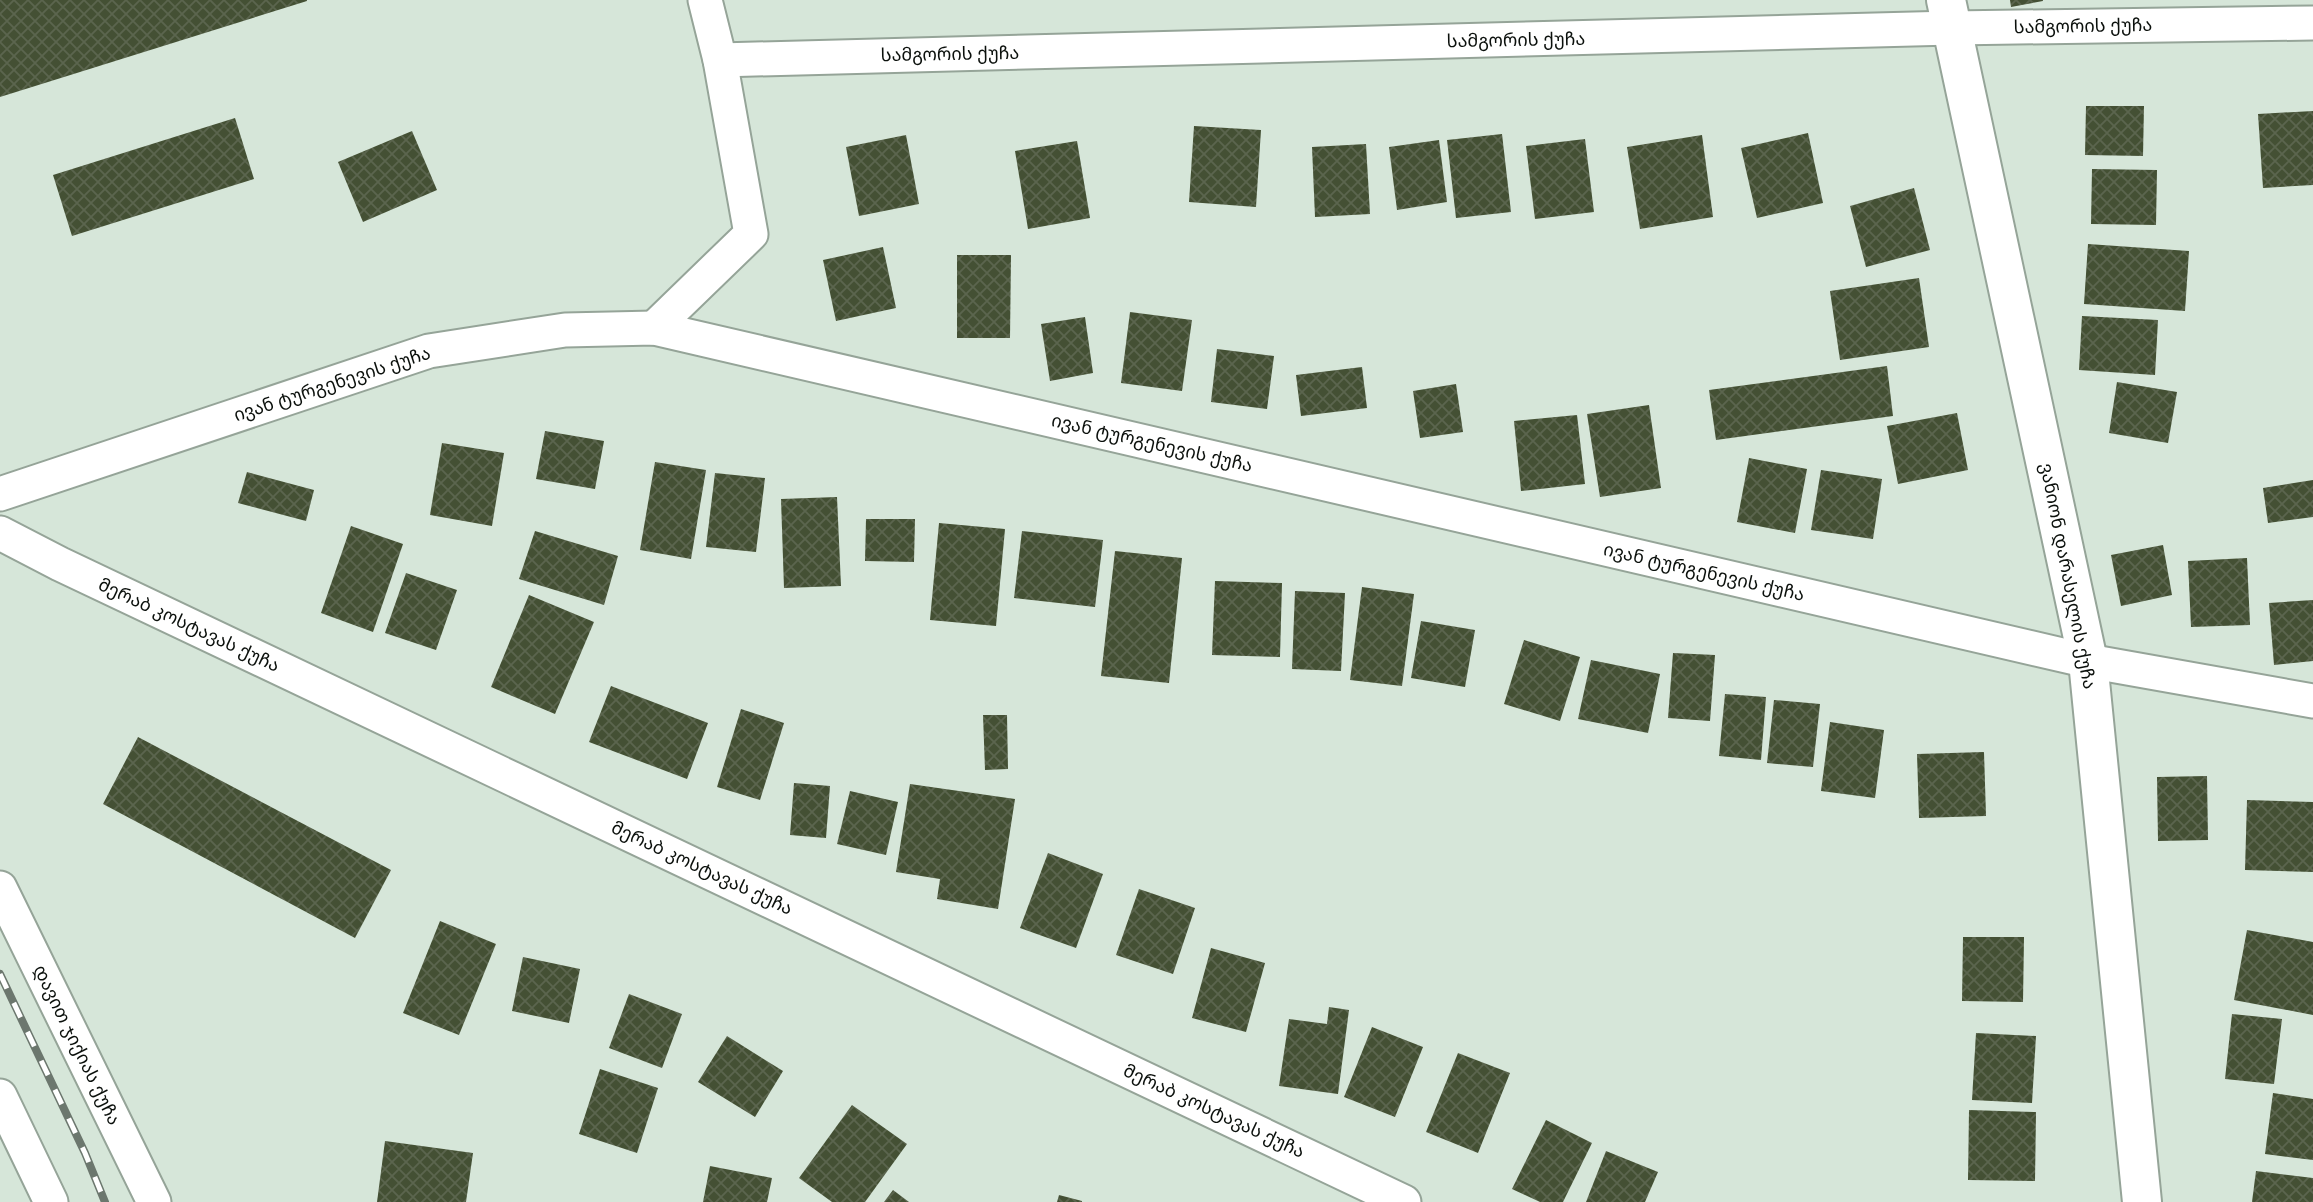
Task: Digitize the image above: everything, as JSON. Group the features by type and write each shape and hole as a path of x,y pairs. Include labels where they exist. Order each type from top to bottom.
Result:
{"street":[{"path":"653,328 751,234 720,60 705,0"},
{"name":"სამგორის ქუჩა","path":"720,60 1949,14 2313,23"},
{"name":"ვანიონ დარასელის ქუჩა","path":"1949,14 2088,661 2142,1202"},
{"name":"ივან ტურგენევის ქუჩა","path":"0,494 429,351 565,330 653,328 2088,661 2313,701"},
{"name":"მერაბ კოსტავას ქუჩა","path":"0,533 1370,1193 1404,1202"},
{"name":"დავით ჯიქიას ქუჩა","path":"0,888 153,1202"},
{"path":"0,1096 51,1202"}],"building":[{"path":"0,0 307,0 307,1 0,97"},
{"path":"2010,0 2043,0 2043,1 2011,7"},
{"path":"2086,106 2144,106 2143,156 2085,155"},
{"path":"2313,111 2313,185 2263,188 2258,114"},
{"path":"235,118 254,179 72,236 53,175"},
{"path":"1194,126 1261,130 1256,207 1189,202"},
{"path":"412,131 437,190 363,222 338,162"},
{"path":"1808,133 1823,203 1757,218 1741,148"},
{"path":"1502,134 1511,212 1456,218 1447,140"},
{"path":"906,135 919,204 859,216 846,147"},
{"path":"1702,135 1713,217 1640,229 1627,147"},
{"path":"1585,139 1594,212 1535,219 1526,146"},
{"path":"1439,140 1447,202 1397,210 1389,147"},
{"path":"1077,141 1090,218 1028,229 1015,151"},
{"path":"1366,144 1370,214 1315,217 1312,147"},
{"path":"2092,169 2157,170 2156,225 2091,224"},
{"path":"1914,188 1930,250 1866,267 1850,206"},
{"path":"2088,244 2189,251 2185,311 2084,304"},
{"path":"883,247 896,308 836,321 823,260"},
{"path":"957,255 1011,255 1010,338 957,338"},
{"path":"1919,278 1929,347 1840,360 1830,291"},
{"path":"1130,312 1192,320 1182,391 1121,383"},
{"path":"2082,316 2158,320 2155,375 2079,370"},
{"path":"1085,317 1093,373 1050,381 1041,324"},
{"path":"1217,349 1274,356 1267,409 1211,402"},
{"path":"1887,366 1893,416 1716,440 1709,390"},
{"path":"1362,367 1367,408 1301,416 1296,375"},
{"path":"2117,382 2177,392 2168,443 2109,433"},
{"path":"1456,384 1463,432 1420,438 1413,391"},
{"path":"1649,405 1661,488 1600,497 1587,414"},
{"path":"1957,413 1968,470 1898,484 1887,426"},
{"path":"1577,415 1585,484 1521,491 1514,421"},
{"path":"545,431 604,441 595,489 536,479"},
{"path":"442,443 504,453 492,526 430,515"},
{"path":"1749,458 1807,469 1795,533 1737,522"},
{"path":"655,462 706,470 691,559 640,550"},
{"path":"1821,470 1882,479 1873,539 1811,530"},
{"path":"247,472 314,490 306,521 238,503"},
{"path":"715,473 765,478 756,552 706,547"},
{"path":"2313,480 2313,517 2268,523 2263,488"},
{"path":"837,497 841,586 784,588 781,499"},
{"path":"866,519 915,519 914,562 865,561"},
{"path":"939,523 1005,529 996,626 930,620"},
{"path":"351,526 403,544 373,632 321,613"},
{"path":"535,531 618,556 604,605 519,579"},
{"path":"1022,531 1103,540 1095,607 1014,598"},
{"path":"2163,545 2172,595 2121,606 2111,555"},
{"path":"1115,551 1182,558 1169,683 1101,676"},
{"path":"2247,558 2250,625 2191,627 2188,561"},
{"path":"406,573 457,590 436,650 385,633"},
{"path":"1215,581 1282,583 1280,657 1212,655"},
{"path":"1362,587 1414,594 1402,686 1350,680"},
{"path":"1295,591 1345,593 1341,671 1292,669"},
{"path":"529,595 594,622 555,714 491,687"},
{"path":"2313,600 2313,661 2274,665 2269,603"},
{"path":"1421,621 1475,630 1465,687 1411,678"},
{"path":"1524,640 1580,657 1560,721 1504,704"},
{"path":"1673,653 1715,655 1710,721 1668,718"},
{"path":"1591,660 1660,674 1648,733 1578,719"},
{"path":"611,686 708,723 687,779 589,742"},
{"path":"1725,694 1766,697 1761,760 1719,756"},
{"path":"1774,700 1820,704 1813,767 1767,763"},
{"path":"741,709 784,723 760,800 717,787"},
{"path":"983,715 1007,715 1008,769 985,770"},
{"path":"1830,722 1884,730 1875,798 1821,791"},
{"path":"138,737 391,870 355,938 103,804"},
{"path":"1984,752 1986,816 1919,818 1917,754"},
{"path":"2207,776 2208,840 2158,841 2157,777"},
{"path":"794,783 830,786 826,838 790,835"},
{"path":"910,784 1015,799 998,909 937,899 940,879 896,872"},
{"path":"850,791 898,802 886,855 837,844"},
{"path":"2247,800 2313,802 2313,872 2245,870"},
{"path":"1048,853 1103,874 1076,948 1020,928"},
{"path":"1139,889 1195,908 1173,974 1116,955"},
{"path":"440,921 496,944 459,1035 403,1013"},
{"path":"2247,930 2313,942 2313,1015 2234,1000"},
{"path":"1963,937 2024,937 2023,1002 1962,1001"},
{"path":"1211,948 1265,963 1246,1032 1192,1018"},
{"path":"523,957 580,969 569,1023 512,1011"},
{"path":"629,994 682,1014 662,1068 609,1048"},
{"path":"1329,1007 1349,1010 1338,1094 1279,1086 1289,1019 1327,1024"},
{"path":"2232,1014 2282,1019 2274,1084 2225,1079"},
{"path":"1372,1027 1423,1047 1395,1117 1344,1097"},
{"path":"1976,1033 2036,1036 2032,1103 1972,1100"},
{"path":"727,1036 783,1071 755,1117 698,1082"},
{"path":"1458,1053 1510,1073 1478,1153 1426,1132"},
{"path":"600,1069 658,1088 637,1153 579,1134"},
{"path":"2273,1093 2313,1099 2313,1160 2265,1154"},
{"path":"852,1105 907,1144 865,1202 832,1202 799,1178"},
{"path":"1969,1110 2036,1112 2035,1181 1968,1180"},
{"path":"1546,1120 1592,1143 1563,1202 1540,1202 1512,1189"},
{"path":"385,1141 473,1153 466,1202 377,1202"},
{"path":"1606,1151 1658,1172 1645,1202 1586,1202"},
{"path":"710,1166 772,1178 767,1202 703,1202"},
{"path":"2256,1171 2313,1178 2313,1202 2252,1202"},
{"path":"893,1190 909,1202 884,1202"},
{"path":"1059,1195 1082,1201 1082,1202 1057,1202"}],"railway":[{"path":"0,974 85,1153 105,1202"}]}
